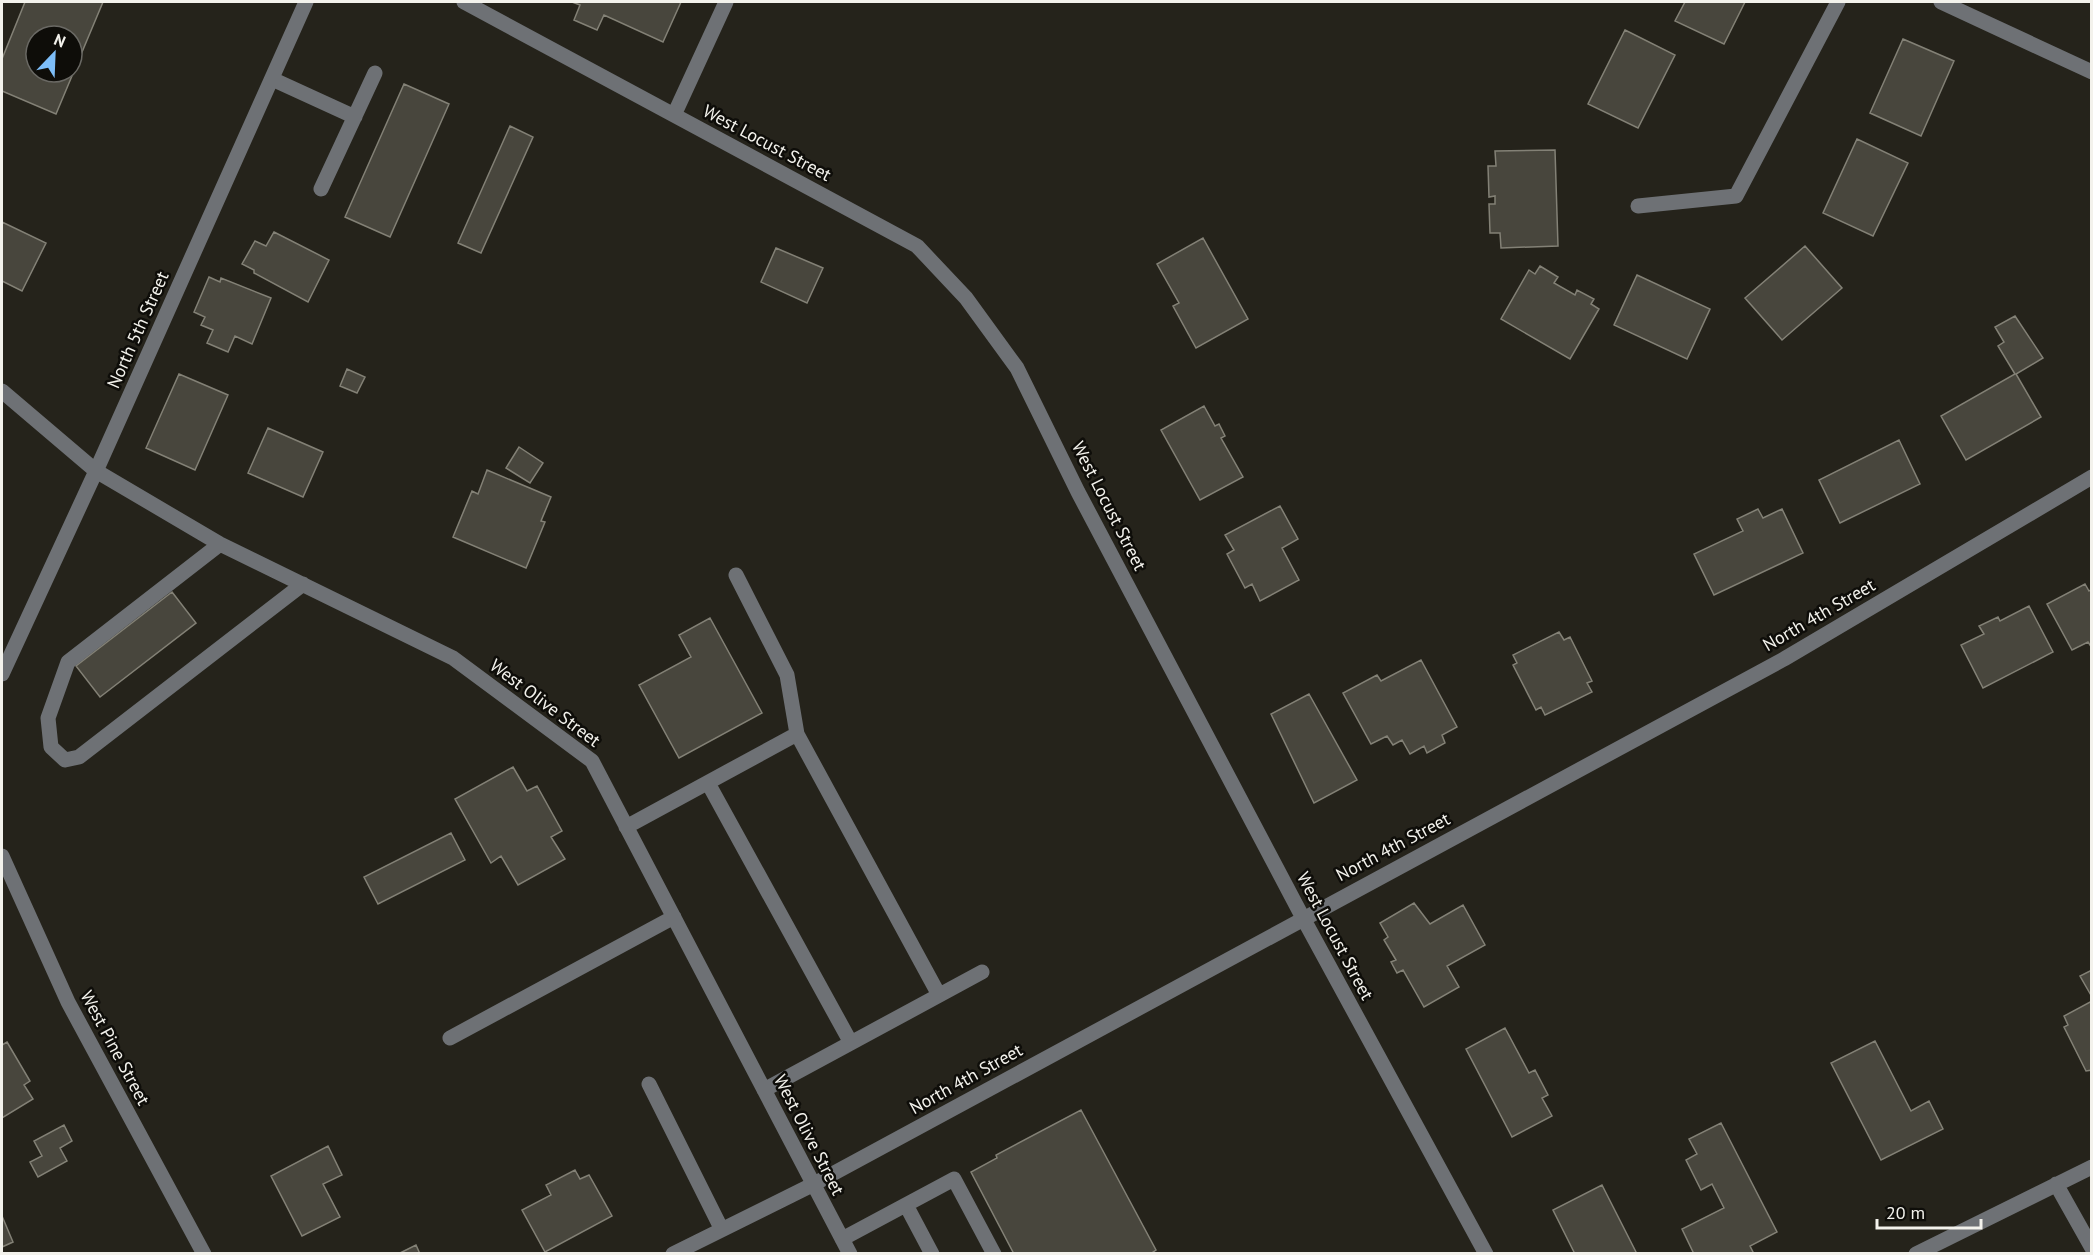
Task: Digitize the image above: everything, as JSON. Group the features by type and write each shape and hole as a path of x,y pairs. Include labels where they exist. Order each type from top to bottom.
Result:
{"street":[{"name":"North 5th Street","path":"2,674 96,471 306,2"},
{"name":"West Locust Street","path":"464,2 917,246 966,298 1017,368 1078,492 1303,918 1486,1254"},
{"path":"674,115 726,2"},
{"path":"1638,206 1736,196 1838,2"},
{"path":"1941,2 2091,72"},
{"path":"321,189 375,73"},
{"path":"272,79 355,117"},
{"name":"West Olive Street","path":"2,391 96,471 220,544 453,658 592,761 850,1254"},
{"name":"North 4th Street","path":"673,1254 721,1228 812,1185 1784,658 2091,477"},
{"path":"220,544 68,662 48,718 51,747 65,760 79,757 303,584"},
{"path":"736,575 787,675 796,734 939,996"},
{"path":"627,827 796,734"},
{"path":"708,783 850,1043"},
{"name":"West Pine Street","path":"2,855 68,1002 204,1254"},
{"path":"450,1038 674,917"},
{"path":"764,1090 982,972"},
{"path":"649,1084 721,1228"},
{"path":"1916,1254 2091,1167"},
{"path":"842,1239 954,1179 994,1254"},
{"path":"2056,1184 2091,1248"},
{"path":"906,1205 932,1254"}],"building":[{"path":"25,2 103,2 84,47 84,24 24,24 24,84 69,84 56,114 2,91 2,59"},
{"path":"572,2 681,2 663,42 604,15 597,30 574,20 580,5"},
{"path":"1685,2 1745,2 1724,44 1675,21"},
{"path":"1625,30 1675,55 1638,128 1588,104"},
{"path":"1903,39 1954,61 1921,136 1870,113"},
{"path":"404,84 449,104 390,237 345,217"},
{"path":"510,126 533,137 481,253 458,243"},
{"path":"1857,139 1908,163 1873,236 1823,213"},
{"path":"1555,150 1558,246 1501,248 1500,233 1490,233 1489,204 1495,204 1495,196 1489,197 1488,166 1496,166 1495,151"},
{"path":"2,222 46,243 22,291 2,281"},
{"path":"274,232 329,260 308,302 254,273 254,270 242,264 255,241 266,246"},
{"path":"1203,238 1248,319 1196,348 1173,306 1179,303 1157,264"},
{"path":"1805,246 1842,288 1782,340 1745,298"},
{"path":"776,248 823,268 807,303 761,282"},
{"path":"1540,266 1558,277 1554,283 1575,295 1577,290 1594,299 1591,304 1599,309 1570,359 1501,319 1529,270 1535,274"},
{"path":"1637,275 1710,309 1687,359 1614,325"},
{"path":"209,277 220,282 221,278 271,298 252,344 235,336 228,352 207,343 213,330 201,325 205,317 194,312"},
{"path":"2015,316 2043,358 2016,374 2041,417 1966,460 1941,416 2015,374 1998,346 2004,342 1995,327"},
{"path":"347,369 365,377 357,393 340,386"},
{"path":"179,374 228,395 195,470 146,448"},
{"path":"1204,406 1215,426 1219,424 1225,436 1221,438 1243,477 1200,500 1161,430"},
{"path":"268,428 323,452 303,497 248,473"},
{"path":"1899,440 1920,484 1840,523 1819,480"},
{"path":"519,447 543,463 530,483 506,468"},
{"path":"487,470 551,497 541,521 545,522 526,568 453,537 472,491 478,494"},
{"path":"1280,506 1298,539 1282,548 1299,580 1260,601 1252,584 1245,588 1227,554 1234,550 1225,535"},
{"path":"1758,509 1763,518 1782,509 1803,553 1714,595 1694,554 1743,531 1737,519"},
{"path":"2085,584 2089,591 2092,589 2092,648 2088,642 2072,650 2047,604"},
{"path":"172,592 196,623 100,697 76,666"},
{"path":"2029,606 2053,652 1983,688 1961,645 1984,634 1979,626 1998,617 2000,621"},
{"path":"710,618 762,713 679,758 639,685 691,657 679,635"},
{"path":"1559,632 1564,640 1570,637 1592,681 1587,683 1592,692 1545,715 1541,707 1536,710 1513,665 1517,663 1513,655"},
{"path":"1421,660 1457,727 1442,735 1445,743 1427,753 1424,746 1410,754 1402,740 1393,745 1387,736 1371,744 1343,693 1377,675 1381,681"},
{"path":"1309,694 1357,780 1314,803 1271,714"},
{"path":"513,767 527,791 537,786 562,831 551,837 565,859 518,885 501,856 491,863 455,799"},
{"path":"451,833 465,860 378,904 364,877"},
{"path":"1414,903 1430,924 1463,905 1485,945 1447,966 1459,987 1424,1007 1403,970 1397,973 1391,962 1396,960 1384,940 1388,937 1380,923"},
{"path":"2092,970 2092,997 2080,976"},
{"path":"2092,1001 2092,1070 2086,1071 2064,1027 2068,1025 2064,1016"},
{"path":"1505,1028 1529,1073 1535,1070 1548,1095 1542,1098 1552,1116 1512,1137 1466,1049"},
{"path":"1875,1041 1911,1111 1929,1101 1943,1129 1881,1160 1831,1063"},
{"path":"7,1042 30,1081 24,1085 33,1099 2,1118 2,1045"},
{"path":"1081,1110 1156,1250 1150,1254 1014,1254 971,1172 997,1158 996,1155"},
{"path":"1721,1123 1777,1232 1750,1246 1753,1252 1750,1254 1694,1254 1682,1229 1724,1208 1712,1184 1701,1190 1686,1160 1697,1154 1689,1139"},
{"path":"64,1125 72,1141 60,1148 67,1161 38,1177 30,1162 42,1156 34,1141"},
{"path":"328,1146 342,1175 323,1184 340,1217 302,1236 271,1176"},
{"path":"575,1170 580,1179 589,1175 612,1216 545,1252 522,1210 551,1195 546,1185"},
{"path":"1602,1185 1637,1254 1575,1254 1553,1210"},
{"path":"2,1216 13,1242 2,1247"},
{"path":"416,1245 420,1254 398,1254"}]}
